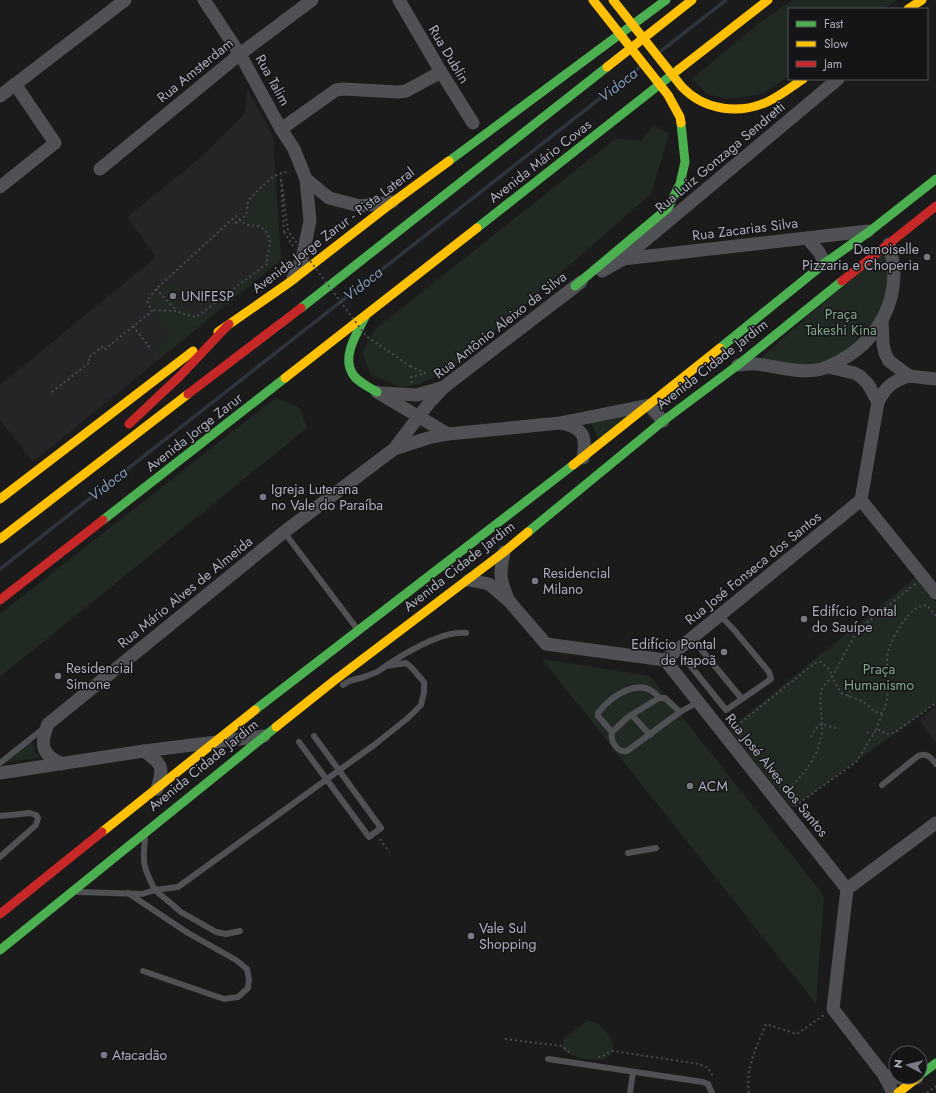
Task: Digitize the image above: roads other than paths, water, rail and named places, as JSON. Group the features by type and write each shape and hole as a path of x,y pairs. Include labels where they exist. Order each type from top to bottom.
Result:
{"main road":[{"path":"576,286 668,208 680,184 686,162 680,118 668,95 593,0"},
{"path":"613,0 681,86 697,101 712,107 724,109 752,107 766,102 801,80"},
{"path":"652,10 662,0"},
{"name":"Avenida Jorge Zarur - Pista Lateral","path":"0,499 229,324 290,282 392,202 666,0"},
{"path":"0,539 334,282 692,0"},
{"name":"Avenida Mário Covas","path":"367,314 768,0"},
{"path":"910,8 923,0"},
{"name":"Avenida Cidade Jardim","path":"0,914 213,743 583,458 825,263 870,231 936,179"},
{"name":"Avenida Cidade Jardim","path":"0,950 267,733 469,580 663,421 738,365 936,206"},
{"path":"367,314 352,345 349,355 349,364 352,373 364,384 377,392"},
{"name":"Avenida Jorge Zarur","path":"0,600 367,314"},
{"path":"124,428 180,376 229,324"},
{"path":"8,533 80,470 107,444"},
{"path":"928,1069 936,1062"},
{"path":"898,1093 908,1085"}],"street":[{"path":"0,96 125,0"},
{"name":"Rua Talim","path":"204,0 240,54 281,129 294,149 306,179 310,221 302,259 290,282"},
{"name":"Rua Amsterdam","path":"100,169 240,54 312,0"},
{"name":"Rua Dublin","path":"399,0 473,123"},
{"path":"916,8 923,0"},
{"path":"281,129 336,90 406,91 441,72"},
{"name":"Rua Luiz Gonzaga Sendretti","path":"623,259 837,80"},
{"path":"0,187 55,143 15,84"},
{"name":"Rua Talim","path":"306,179 329,198 360,206 392,202"},
{"name":"Rua Zacarias Silva","path":"623,259 870,231"},
{"path":"807,238 819,252 825,263"},
{"path":"738,365 754,364 801,371 816,370 828,367 862,346 872,335 882,320 889,305 894,274 893,260 889,244"},
{"name":"Rua Antônio Aleixo da Silva","path":"394,449 419,416 444,387 576,286 623,259"},
{"path":"882,320 883,344 889,362 909,376"},
{"path":"828,367 854,373 860,376 868,384 878,402"},
{"path":"936,379 909,376 898,379 883,392 878,402 861,500 936,593"},
{"path":"377,392 417,395 444,387"},
{"path":"377,392 448,434"},
{"path":"394,449 428,438 448,434 560,423 649,405 663,421"},
{"path":"560,423 574,426 581,431 585,446 583,458"},
{"name":"Rua Mário Alves de Almeida","path":"48,724 284,532 394,449"},
{"name":"Rua José Fonseca dos Santos","path":"665,660 861,500"},
{"path":"504,552 500,575 502,585 509,601"},
{"path":"469,580 488,584 509,601 546,644 665,660"},
{"name":"Rua José Alves dos Santos","path":"665,660 847,889"},
{"path":"48,724 44,734 43,746 46,753 53,760 62,764"},
{"path":"0,773 144,751 213,743 267,733"},
{"name":"Avenida Cidade Jardim","path":"144,751 159,763 161,775 156,789"},
{"path":"893,1093 884,1075 833,1009 847,889 936,823"},
{"path":"884,1075 888,1076"}],"lane":[{"path":"284,532 359,631"},
{"path":"685,659 726,710 771,679 769,672 740,637 720,616"},
{"path":"336,690 349,681 377,672 409,651 450,633 466,633"},
{"path":"700,648 742,698"},
{"path":"72,892 142,894 154,890 178,887 326,778 374,745 408,718 421,705 424,692 424,682 411,667 406,663 386,666"},
{"path":"612,732 597,714 610,700 631,689 645,688 655,692 659,698"},
{"path":"680,712 665,698 659,698 632,715 612,732 611,739 618,749 624,752 627,751 680,712 698,702"},
{"path":"267,733 298,717 317,703"},
{"path":"632,715 650,735"},
{"name":"Rua Mário Alves de Almeida","path":"0,763 48,724"},
{"path":"299,742 369,836 375,833 381,828 314,736"},
{"path":"882,785 922,754 927,755 936,764"},
{"path":"0,816 30,813 36,814 38,818 36,825 0,857"},
{"path":"145,833 143,857 146,872 154,890 181,912 216,932 226,934 240,931"},
{"path":"628,853 656,848"},
{"path":"128,893 188,933 236,960 247,969 249,979 248,988 238,997 224,999 143,971"},
{"path":"548,1060 703,1082 708,1084 712,1093"},
{"path":"630,1093 633,1072"}],"waterway":[{"name":"Vidoca","path":"661,51 726,0"},
{"name":"Vidoca","path":"0,569 640,67"}],"place":[{"name":"Demoiselle Pizzaria e Choperia","path":"927,257"},
{"name":"UNIFESP","path":"173,296"},
{"name":"Igreja Luterana no Vale do Paraíba","path":"263,497"},
{"name":"Residencial Milano","path":"535,581"},
{"name":"Edifício Pontal do Sauípe","path":"804,619"},
{"name":"Edifício Pontal de Itapoã","path":"724,652"},
{"name":"Residencial Simone","path":"58,676"},
{"name":"ACM","path":"690,786"},
{"name":"Vale Sul Shopping","path":"471,936"},
{"name":"Atacadão","path":"104,1055"}],"park label":[{"name":"Praça Takeshi Kina","path":"841,322"},
{"name":"Praça Humanismo","path":"879,678"}]}
